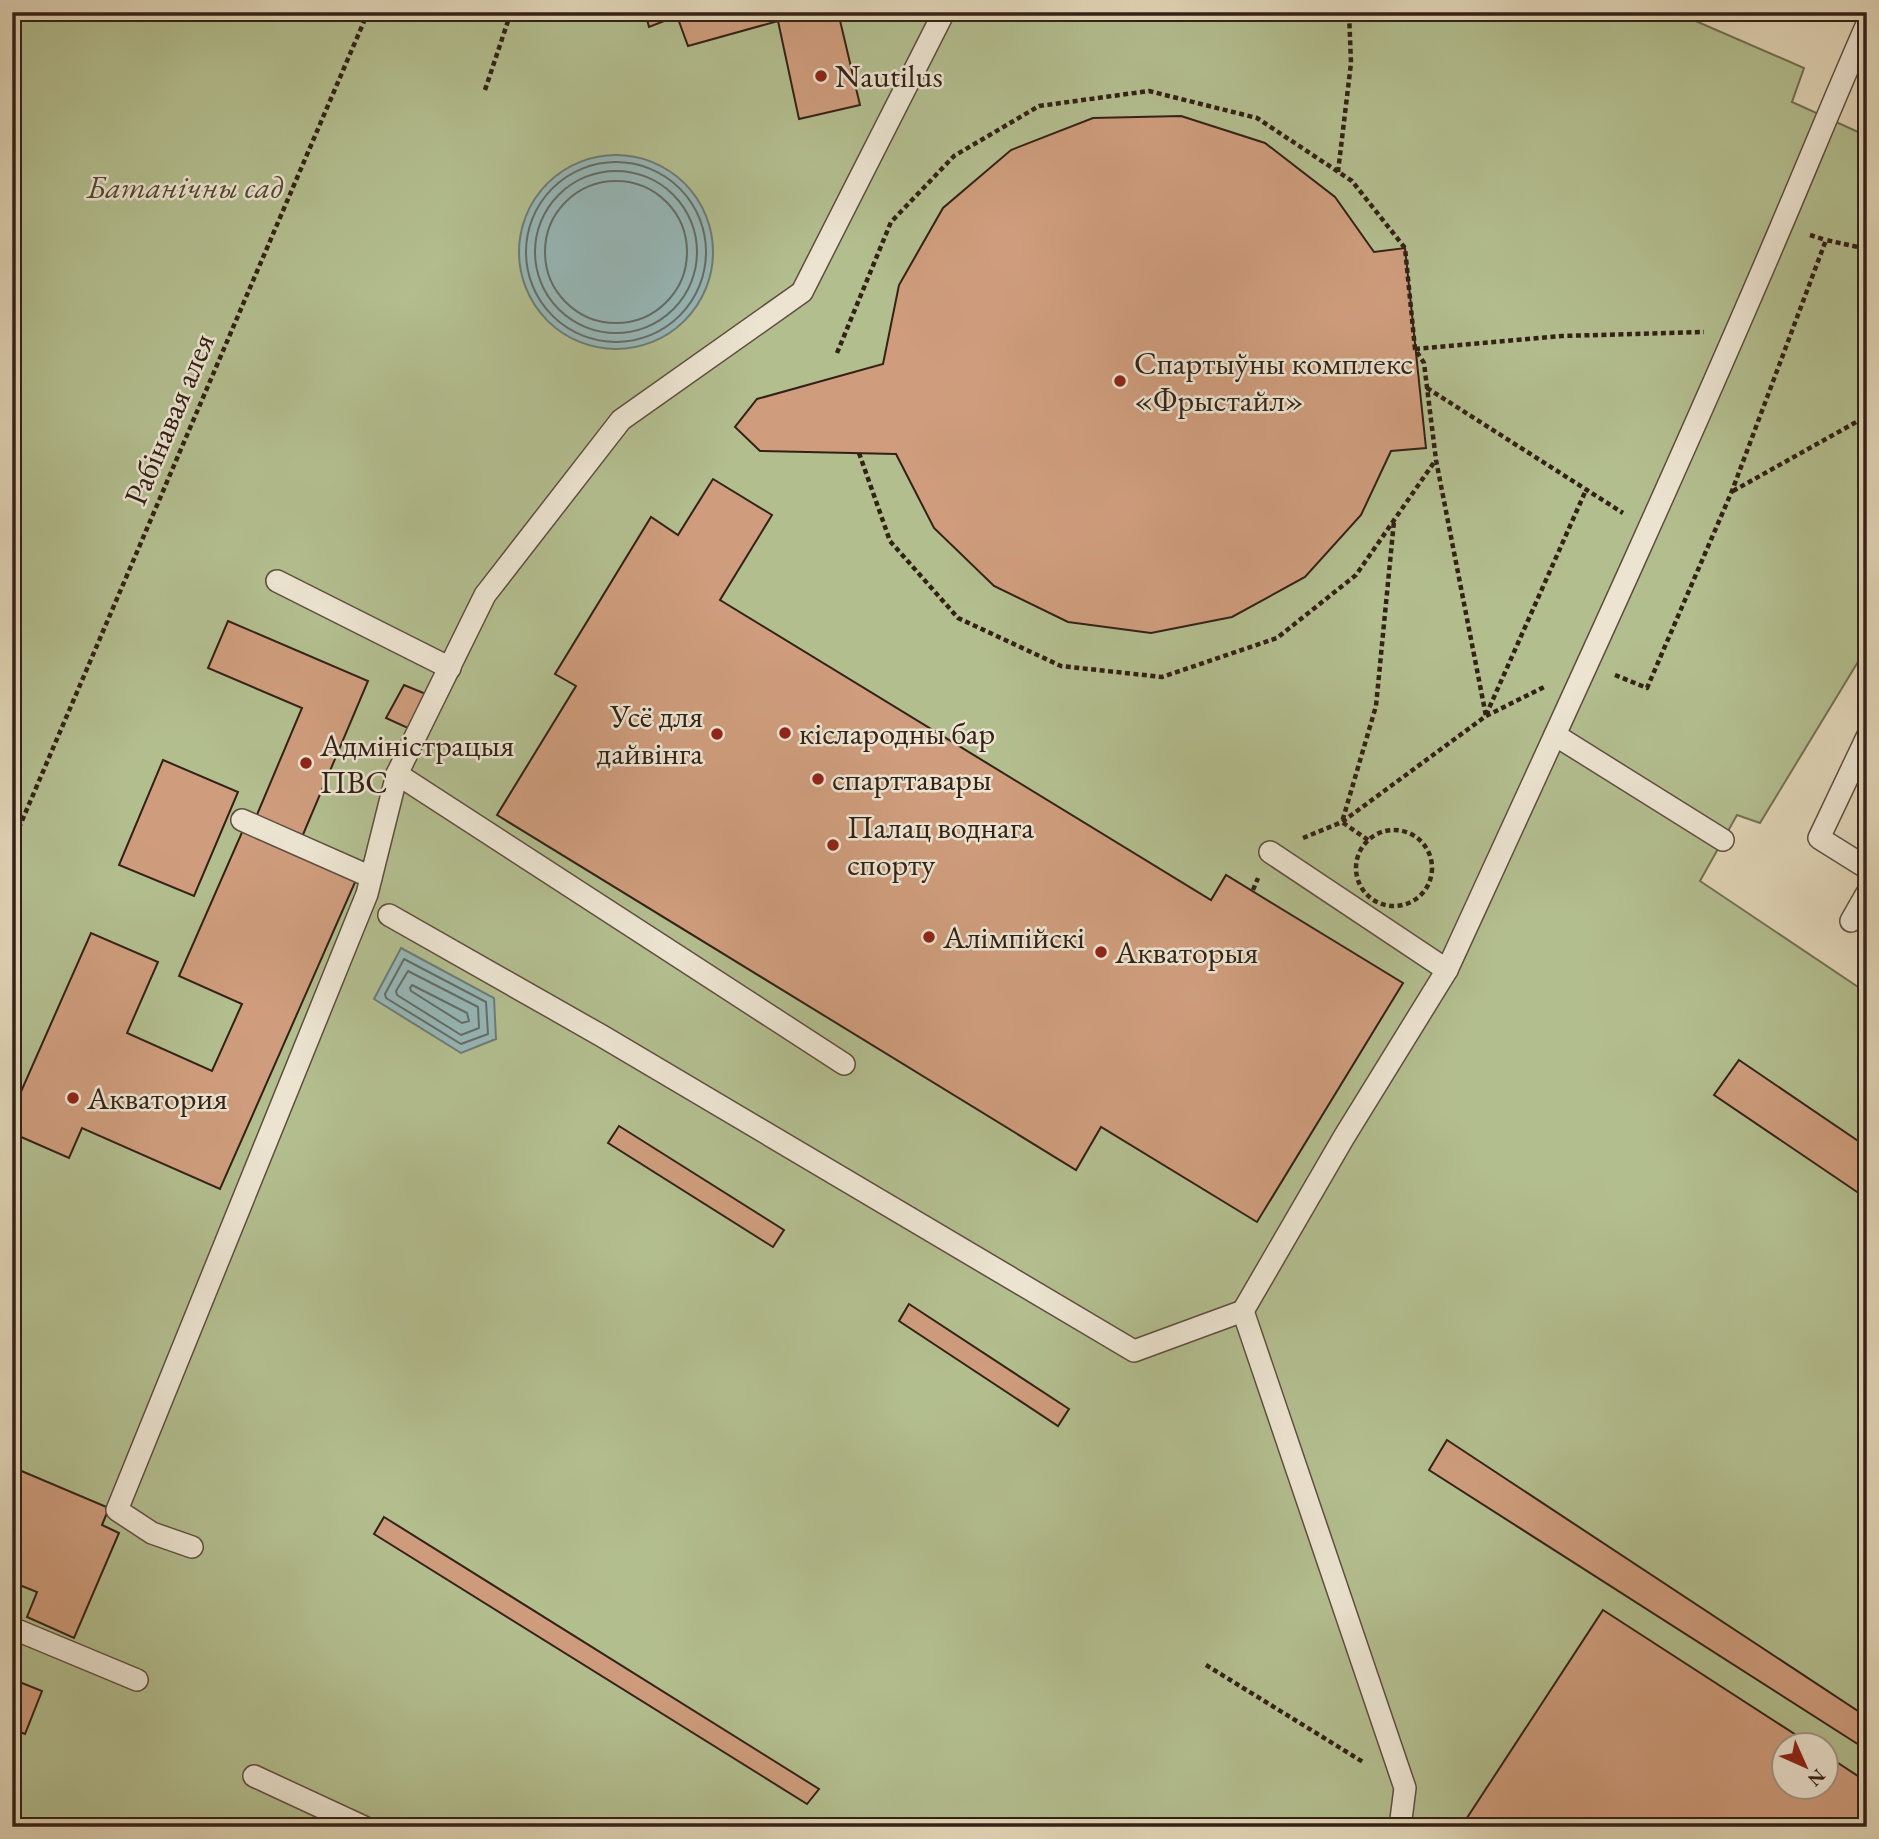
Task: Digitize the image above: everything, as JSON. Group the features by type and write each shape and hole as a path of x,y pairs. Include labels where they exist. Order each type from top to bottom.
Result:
{"lane":[{"path":"191,1547 152,1533 117,1510 367,894 397,774 485,595 621,420 802,292 944,12"},
{"path":"389,915 602,1036 1134,1351 1243,1311 1344,1136 1447,970 1588,664 1867,24"},
{"path":"277,581 450,668"},
{"path":"1555,735 1723,840"},
{"path":"1867,737 1819,838 1867,868"},
{"path":"397,774 844,1064"},
{"path":"242,820 371,877"},
{"path":"1270,852 1447,970"},
{"path":"1852,921 1867,893"},
{"path":"1243,1311 1405,1788 1400,1827"},
{"path":"12,1628 137,1680"},
{"path":"254,1776 364,1827"}],"path":[{"name":"Рабінавая алея","path":"12,844 368,12"},
{"path":"485,90 511,12"},
{"path":"1338,173 1351,62 1349,12"},
{"path":"837,353 891,222 954,156 1039,106 1149,91 1257,118 1352,181 1405,248 1415,349 1423,363 1436,460 1486,716"},
{"path":"1253,890 1270,852 1342,822 1486,716 1588,664 1647,688 1732,491 1826,240 1867,250"},
{"path":"1415,349 1562,336 1706,332"},
{"path":"1427,388 1627,516"},
{"path":"1732,491 1867,416"},
{"path":"859,453 890,541 958,618 1061,666 1162,677 1277,639 1356,575 1436,460"},
{"path":"1486,716 1586,490"},
{"path":"1342,822 1376,706 1395,519"},
{"path":"1342,822 1368,840"},
{"path":"1388,830 1410,833 1427,847 1433,868 1426,890 1409,904 1388,906 1369,897 1357,880 1357,858 1368,840 1388,830"},
{"path":"1206,1665 1405,1788"}],"green space":[{"name":"Алімпійскі","path":"12,12 1675,12 1804,68 1792,102 1867,136 1867,647 1760,823 1737,815 1700,881 1867,993 1867,1827 12,1827"}],"water":[{"path":"616,155 653,162 685,183 706,215 713,252 706,289 685,321 653,342 616,349 579,342 547,321 526,289 519,252 526,215 547,183 579,162"},
{"path":"401,948 494,998 496,1039 461,1053 374,999"}],"building":[{"name":"Nautilus","path":"645,12 838,12 860,105 799,119 778,21 688,46 677,16 649,27"},
{"name":"Спартыўны комплекс «Фрыстайл»","path":"1181,116 1265,143 1335,197 1374,252 1405,248 1426,448 1391,451 1361,515 1305,577 1232,617 1151,633 1068,622 994,586 934,528 896,454 760,451 735,427 757,399 883,364 899,285 943,208 1011,150 1093,118"},
{"name":"Палац воднага спорту","path":"713,479 772,515 720,600 1211,900 1226,875 1403,983 1257,1222 1101,1127 1076,1170 497,815 576,686 555,674 651,517 678,535"},
{"name":"Адміністрацыя ПВС","path":"228,621 368,681 302,837 256,817 302,708 208,668"},
{"path":"404,685 426,694 410,729 386,718"},
{"path":"163,760 238,792 194,896 119,865"},
{"path":"243,830 356,880 220,1189 82,1128 69,1158 12,1133 12,1112 91,933 158,962 127,1033 212,1071 242,1004 179,976"},
{"path":"1739,1060 1867,1147 1867,1191 1863,1196 1714,1095"},
{"path":"619,1126 784,1230 773,1247 608,1143"},
{"path":"909,1304 1069,1409 1058,1426 899,1321"},
{"path":"1447,1440 1867,1717 1867,1750 1840,1733 1840,1730 1836,1730 1429,1470"},
{"path":"12,1467 109,1508 102,1525 119,1533 74,1638 27,1617 37,1592 12,1582"},
{"path":"384,1517 819,1789 807,1804 374,1534"},
{"path":"1603,1610 1788,1730 1770,1730 1770,1800 1840,1800 1840,1764 1867,1782 1867,1827 1461,1827"},
{"path":"12,1679 42,1691 25,1734 12,1729"}],"place":[{"name":"Nautilus","path":"821,76"},
{"name":"Спартыўны комплекс «Фрыстайл»","path":"1120,381"},
{"name":"кіслародны бар","path":"785,733"},
{"name":"Усё для дайвінга","path":"717,734"},
{"name":"Адміністрацыя ПВС","path":"306,763"},
{"name":"спарттавары","path":"818,779"},
{"name":"Палац воднага спорту","path":"833,845"},
{"name":"Алімпійскі","path":"929,937"},
{"name":"Акваторыя","path":"1101,952"},
{"name":"Акватория","path":"73,1098"}],"park label":[{"name":"Батанічны сад","path":"185,187"}]}
